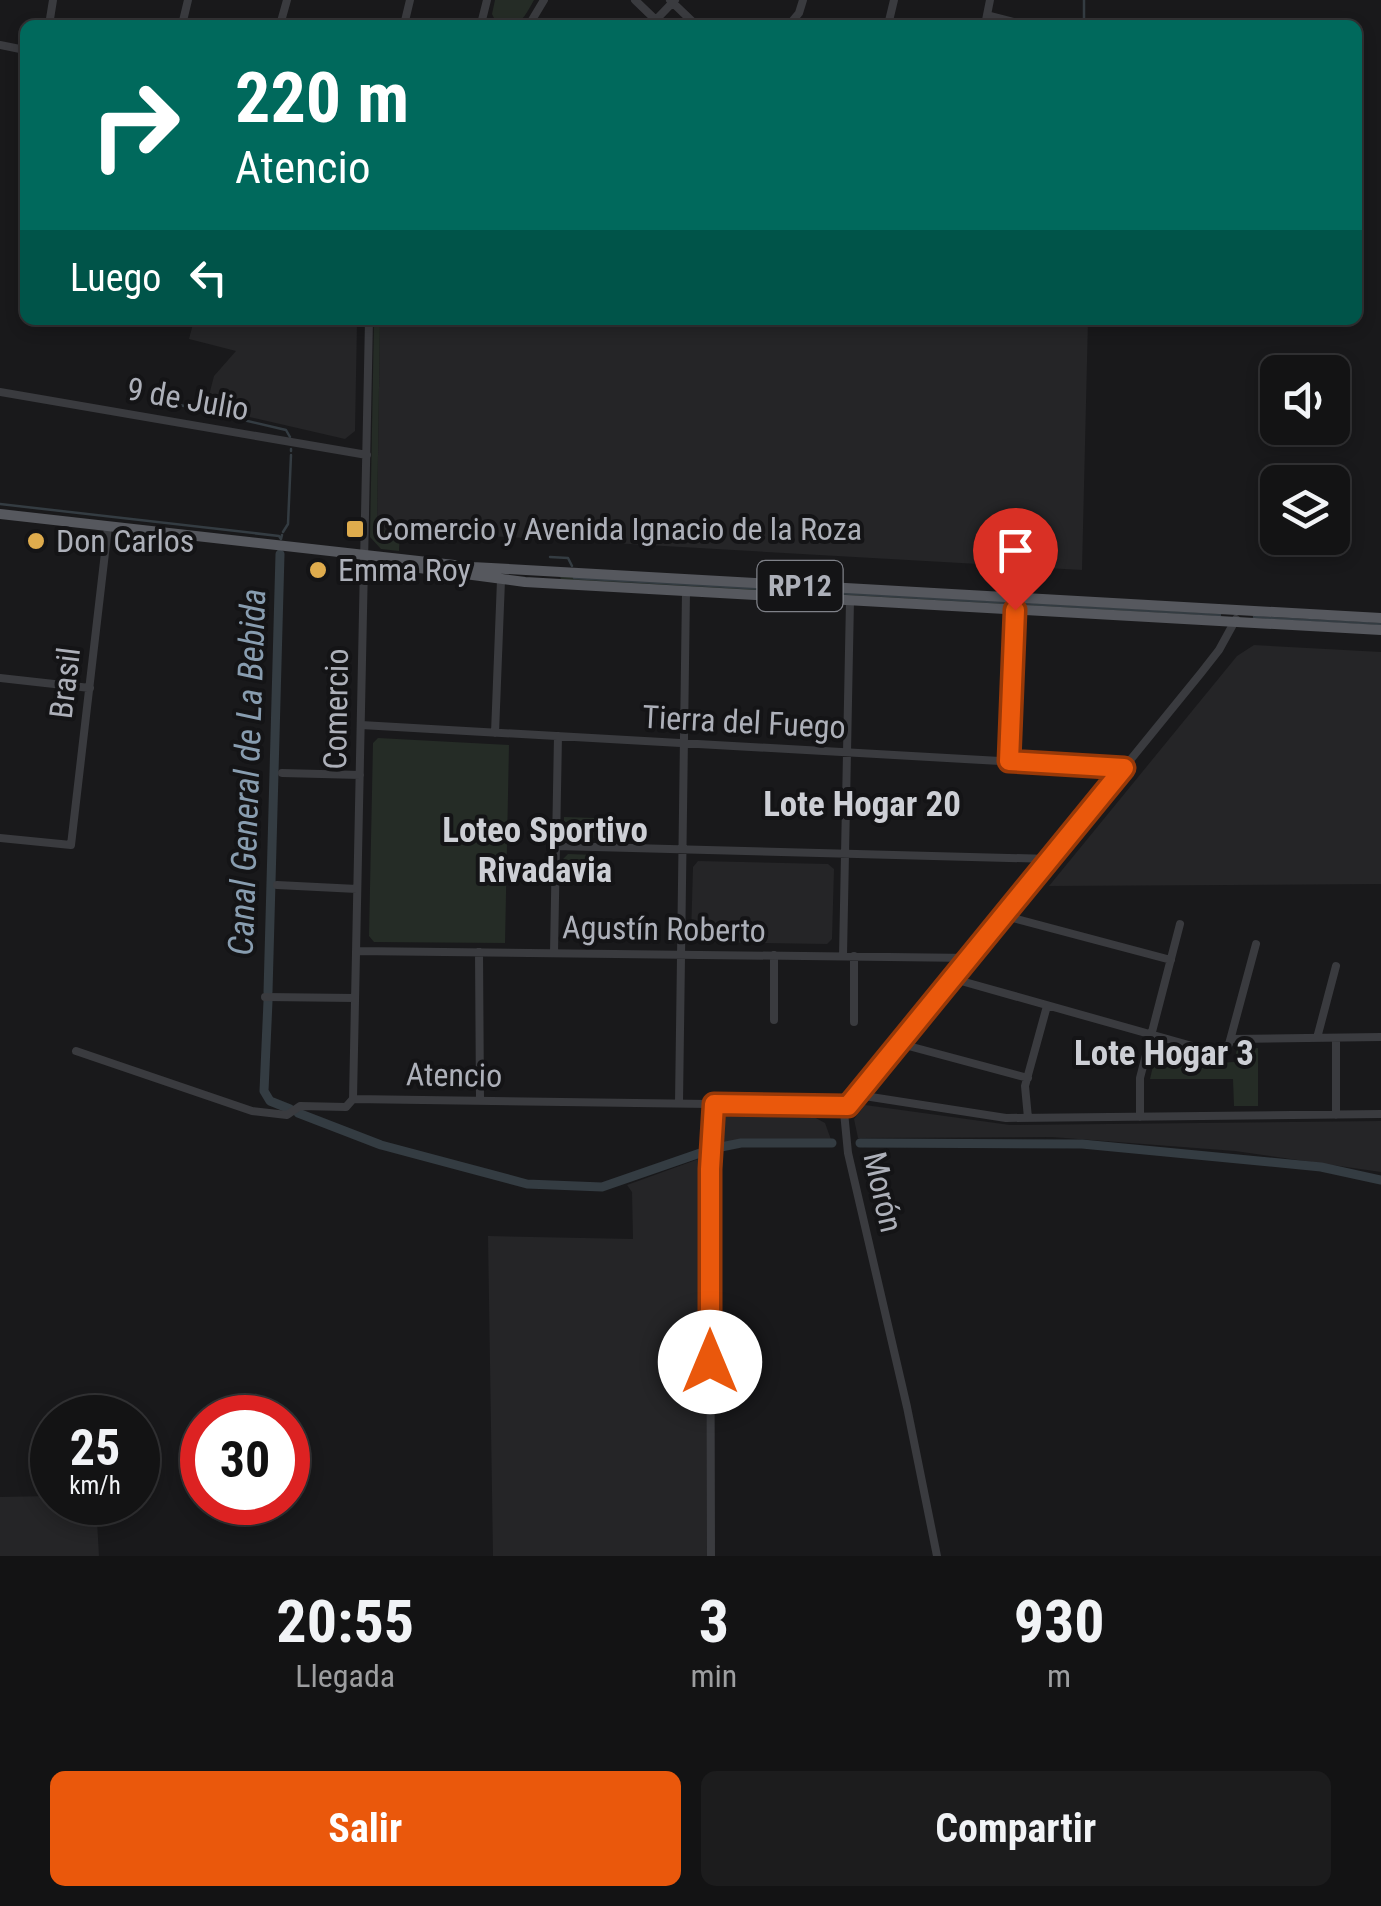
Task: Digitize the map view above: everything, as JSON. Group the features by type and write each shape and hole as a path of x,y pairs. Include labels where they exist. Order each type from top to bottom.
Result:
{"main road":[{"name":"RP12","path":"0,514 498,569 1236,616 1381,630"},
{"name":"RP12","path":"364,557 422,570 501,580 1015,610 1381,618"}],"street":[{"path":"484,20 487,0"},
{"path":"635,0 653,20"},
{"path":"986,20 990,0"},
{"path":"672,1 691,20"},
{"name":"Comercio","path":"353,1099 368,325"},
{"name":"9 de Julio","path":"0,392 367,455"},
{"name":"Brasil","path":"0,838 71,846 108,526"},
{"path":"495,733 501,580"},
{"path":"678,1104 686,591"},
{"path":"843,956 850,600"},
{"path":"1009,761 1015,610"},
{"path":"848,1106 1220,650 1236,616"},
{"path":"0,678 90,688"},
{"name":"Tierra del Fuego","path":"360,725 1124,768"},
{"path":"554,953 558,736"},
{"path":"282,773 360,775"},
{"path":"556,846 1051,859"},
{"path":"278,885 358,889"},
{"path":"1005,916 1171,960"},
{"path":"1140,1117 1140,1078 1180,924"},
{"path":"954,979 1218,1053 1227,1048 1256,944"},
{"name":"Agustín Roberto","path":"356,951 972,958"},
{"path":"478,952 480,1100"},
{"path":"774,955 774,1020"},
{"path":"854,956 854,1022"},
{"path":"1317,1038 1336,966"},
{"path":"265,997 355,998"},
{"path":"1028,1118 1028,1078 1048,1006"},
{"path":"1230,1039 1381,1037"},
{"path":"1336,1038 1336,1115"},
{"path":"901,1044 1028,1078"},
{"name":"Atencio","path":"76,1051 252,1110 287,1114 300,1106 346,1107 353,1099 848,1106"},
{"path":"858,1094 1006,1118 1381,1114"},
{"path":"711,1556 710,1169 714,1104"},
{"name":"Morón","path":"848,1106 842,1120 848,1153 937,1556"}],"shaded area":[{"path":"495,0 534,0 520,20 495,20"},
{"path":"193,325 357,325 355,431 345,439 206,407 214,376 236,351 189,339"},
{"path":"374,325 380,325 377,523 385,530 400,531 399,551 381,549 370,537"},
{"path":"380,325 1088,325 1082,570 385,530 377,523"},
{"path":"560,576 1219,613 1222,617 561,580"},
{"path":"1254,645 1381,652 1381,884 1049,886 1237,656"},
{"path":"378,738 509,745 505,943 374,942 369,936 373,743"},
{"path":"564,817 595,818 595,838 569,837 564,833"},
{"path":"568,854 595,855 595,874 563,874 563,859"},
{"path":"698,861 828,864 834,869 832,939 827,944 696,942 691,936 693,867"},
{"path":"1258,1048 1258,1106 1234,1106 1233,1079 1150,1079 1156,1053 1163,1049 1218,1063 1234,1062 1237,1049"},
{"path":"865,1105 1010,1125 1381,1121 1381,1172 1235,1151 1052,1137 858,1138 854,1119"},
{"path":"725,1115 812,1116 825,1123 833,1145 734,1146 715,1150 717,1119"},
{"path":"707,1156 707,1556 493,1556 488,1236 633,1239 632,1192 627,1185"},
{"path":"30,1496 30,1525 97,1525 99,1556 0,1556 0,1497"}],"waterway":[{"path":"1084,0 1084,20"},
{"path":"174,392 174,400 180,405 286,430 290,437"},
{"path":"283,532 288,524 291,455"},
{"path":"0,504 281,539 282,535"},
{"name":"Canal General de La Bebida","path":"268,992 280,554"},
{"path":"550,557 568,558 572,566"},
{"path":"574,578 1220,615"},
{"path":"1254,617 1381,624"},
{"name":"Canal General de La Bebida","path":"268,1001 264,1091 270,1101 290,1109"},
{"name":"Canal General de La Bebida","path":"298,1113 381,1145 527,1184 602,1187 706,1151"},
{"name":"Canal General de La Bebida","path":"716,1148 741,1143 832,1143"},
{"name":"Canal General de La Bebida","path":"860,1143 1082,1144 1321,1167 1381,1180"}],"place":[{"name":"Comercio y Avenida Ignacio de la Roza","path":"355,529"},
{"name":"Don Carlos","path":"36,541"},
{"name":"Emma Roy","path":"318,570"}],"district":[{"name":"Lote Hogar 20","path":"862,804"},
{"name":"Loteo Sportivo Rivadavia","path":"545,850"},
{"name":"Lote Hogar 3","path":"1164,1053"}],"route":[{"path":"710,1362 714,1104 848,1106 1124,768 1009,761 1015,610"}]}
